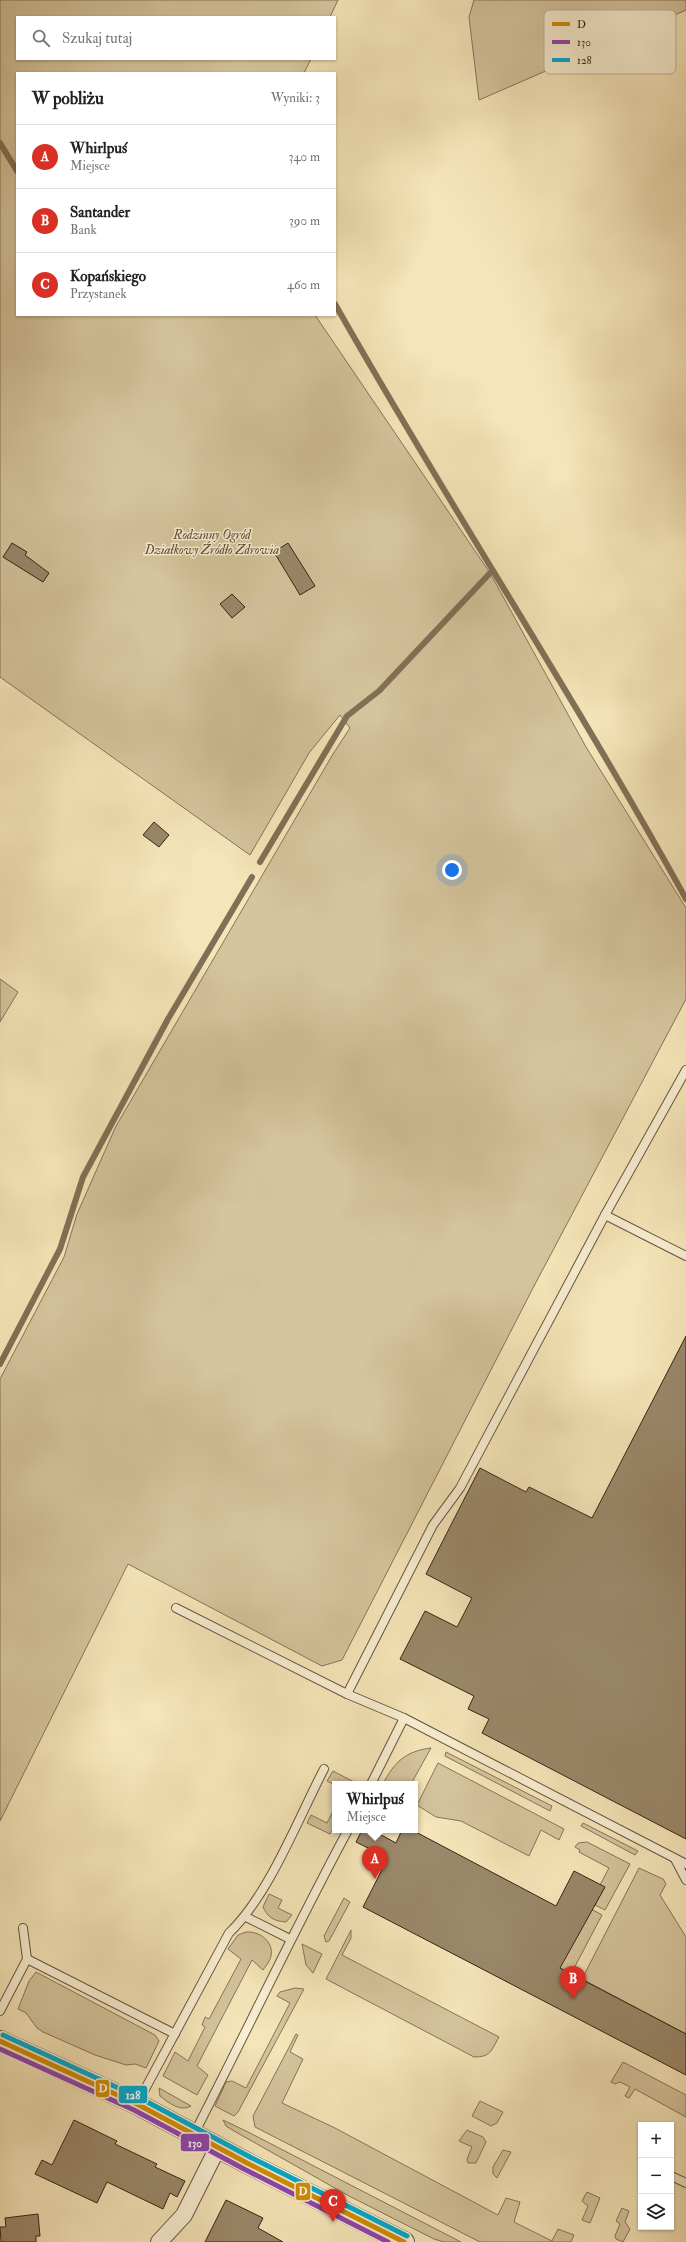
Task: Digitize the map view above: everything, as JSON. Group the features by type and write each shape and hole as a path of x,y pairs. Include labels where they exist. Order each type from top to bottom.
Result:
{"street":[{"path":"0,2041 137,2104 404,2242"},
{"path":"159,2242 184,2215 218,2147"}],"lane":[{"path":"347,1694 433,1525 460,1488 606,1215 686,1070"},
{"path":"606,1215 686,1256"},
{"path":"176,1608 347,1694 404,1718 686,1864"},
{"path":"373,1781 404,1718"},
{"path":"137,2104 230,1933 246,1917 272,1872 324,1770"},
{"path":"194,2134 290,1939 346,1833"},
{"path":"675,1859 686,1880"},
{"path":"246,1917 290,1939"},
{"path":"0,2011 27,1959 23,1928"},
{"path":"27,1959 175,2034"},
{"path":"674,2177 686,2183"}],"green space":[{"name":"Rodzinny Ogród Działkowy Źródło Zdrowia","path":"0,0 338,0 330,16 16,16 16,60 310,60 304,72 16,72 16,316 316,316 490,573 586,747 686,908 686,999 533,1288 342,1660 322,1666 128,1564 0,1821 0,1379 64,1257 77,1214 116,1126 333,754 350,728 340,715 309,753 250,855 0,677"},
{"path":"474,0 686,0 686,10 676,14 676,10 544,10 544,72 479,100 469,17"},
{"path":"0,979 18,992 0,1022"},
{"path":"431,1748 413,1781 384,1781 396,1764 402,1759 414,1752"},
{"path":"446,1752 552,1806 550,1811 445,1756"},
{"path":"438,1763 564,1829 559,1840 541,1830 529,1856 461,1821 436,1817 418,1806"},
{"path":"333,1771 352,1781 332,1781 332,1784 327,1781"},
{"path":"332,1813 332,1831 330,1834 307,1823 311,1815 327,1823"},
{"path":"583,1823 638,1851 635,1855 581,1826"},
{"path":"587,1842 630,1864 605,1910 595,1905 604,1888 600,1885 609,1868 579,1852 580,1850 575,1847 578,1843"},
{"path":"639,1868 663,1879 666,1884 660,1895 686,1937 686,2034 582,1979"},
{"path":"269,1894 282,1900 278,1908 292,1915 286,1922 278,1921 272,1918 265,1911 263,1907"},
{"path":"344,1898 350,1902 329,1941 326,1942 324,1936"},
{"path":"593,1910 602,1915 571,1974 558,1967 590,1911"},
{"path":"351,1930 351,1938 342,1955 499,2037 490,2052 484,2056 474,2057 326,1979"},
{"path":"246,1932 256,1933 268,1942 271,1951 270,1958 263,1970 252,1960 197,2066 208,2075 197,2095 163,2076 175,2052 188,2061 205,2027 202,2025 205,2017 209,2019 241,1959 228,1949 238,1935"},
{"path":"302,1944 322,1954 313,1973 306,1965"},
{"path":"36,1972 155,2035 159,2041 146,2068 135,2064 126,2065 95,2055 37,2028 26,2013 18,2009 29,1981"},
{"path":"295,1988 304,1989 238,2112 234,2116 215,2106 226,2082 232,2081 246,2088 290,2003 277,1996 280,1992"},
{"path":"296,2034 298,2035 290,2052 303,2059 282,2103 335,2128 498,2215 506,2198 520,2202 514,2222 552,2241 558,2229 574,2235 571,2242 480,2242 255,2127 253,2116"},
{"path":"623,2062 686,2095 686,2117 635,2089 629,2098 625,2096 630,2087 620,2082 615,2084 611,2082"},
{"path":"159,2088 191,2106 183,2108 171,2104 160,2096"},
{"path":"480,2101 503,2112 497,2123 491,2126 472,2116"},
{"path":"223,2120 461,2242 444,2242 434,2239 349,2196 234,2131 226,2126"},
{"path":"467,2130 483,2137 486,2142 476,2163 468,2163 467,2159 472,2147 459,2141"},
{"path":"503,2150 511,2152 497,2178 493,2174 493,2167"},
{"path":"587,2192 600,2198 590,2223 582,2220 588,2206 582,2201"},
{"path":"622,2208 629,2211 625,2222 630,2229 623,2242 616,2239 615,2236 620,2224 616,2221"}],"building":[{"path":"12,543 27,552 25,555 49,573 43,582 3,557"},
{"path":"288,543 315,586 300,595 274,552"},
{"path":"232,594 245,607 232,618 220,604"},
{"path":"154,822 169,835 159,847 143,835"},
{"path":"686,1336 686,1839 482,1733 489,1719 468,1709 474,1696 400,1659 425,1611 457,1627 472,1598 426,1574 480,1468 526,1492 529,1487 592,1518"},
{"path":"360,1833 378,1833 396,1843 401,1833 418,1833 556,1906 574,1871 605,1887 560,1968 686,2034 686,2075 363,1907 388,1858 356,1842"},
{"path":"74,2120 117,2141 115,2144 157,2164 155,2167 185,2181 177,2197 170,2193 163,2209 107,2182 97,2203 35,2174 42,2160 52,2165"},
{"path":"226,2200 263,2218 258,2228 283,2242 205,2242"},
{"path":"38,2214 40,2236 36,2236 36,2242 1,2242 0,2227 6,2227 5,2218"}],"waterway":[{"path":"0,143 16,169"},
{"path":"336,306 422,453 600,749 686,899"},
{"path":"260,862 347,716 379,691 492,571"},
{"path":"0,1364 60,1249 83,1177 168,1019 252,877"}],"transit line":[{"name":"128","path":"3,2035 140,2098 250,2157 407,2236"},
{"name":"D","path":"0,2041 137,2104 247,2163 404,2242"},
{"name":"130","path":"0,2049 134,2110 244,2169 388,2242"}],"place":[{"name":"Whirlpuś","path":"375,1879"},
{"name":"Santander","path":"573,1999"},
{"name":"Kopańskiego","path":"333,2222"}]}
